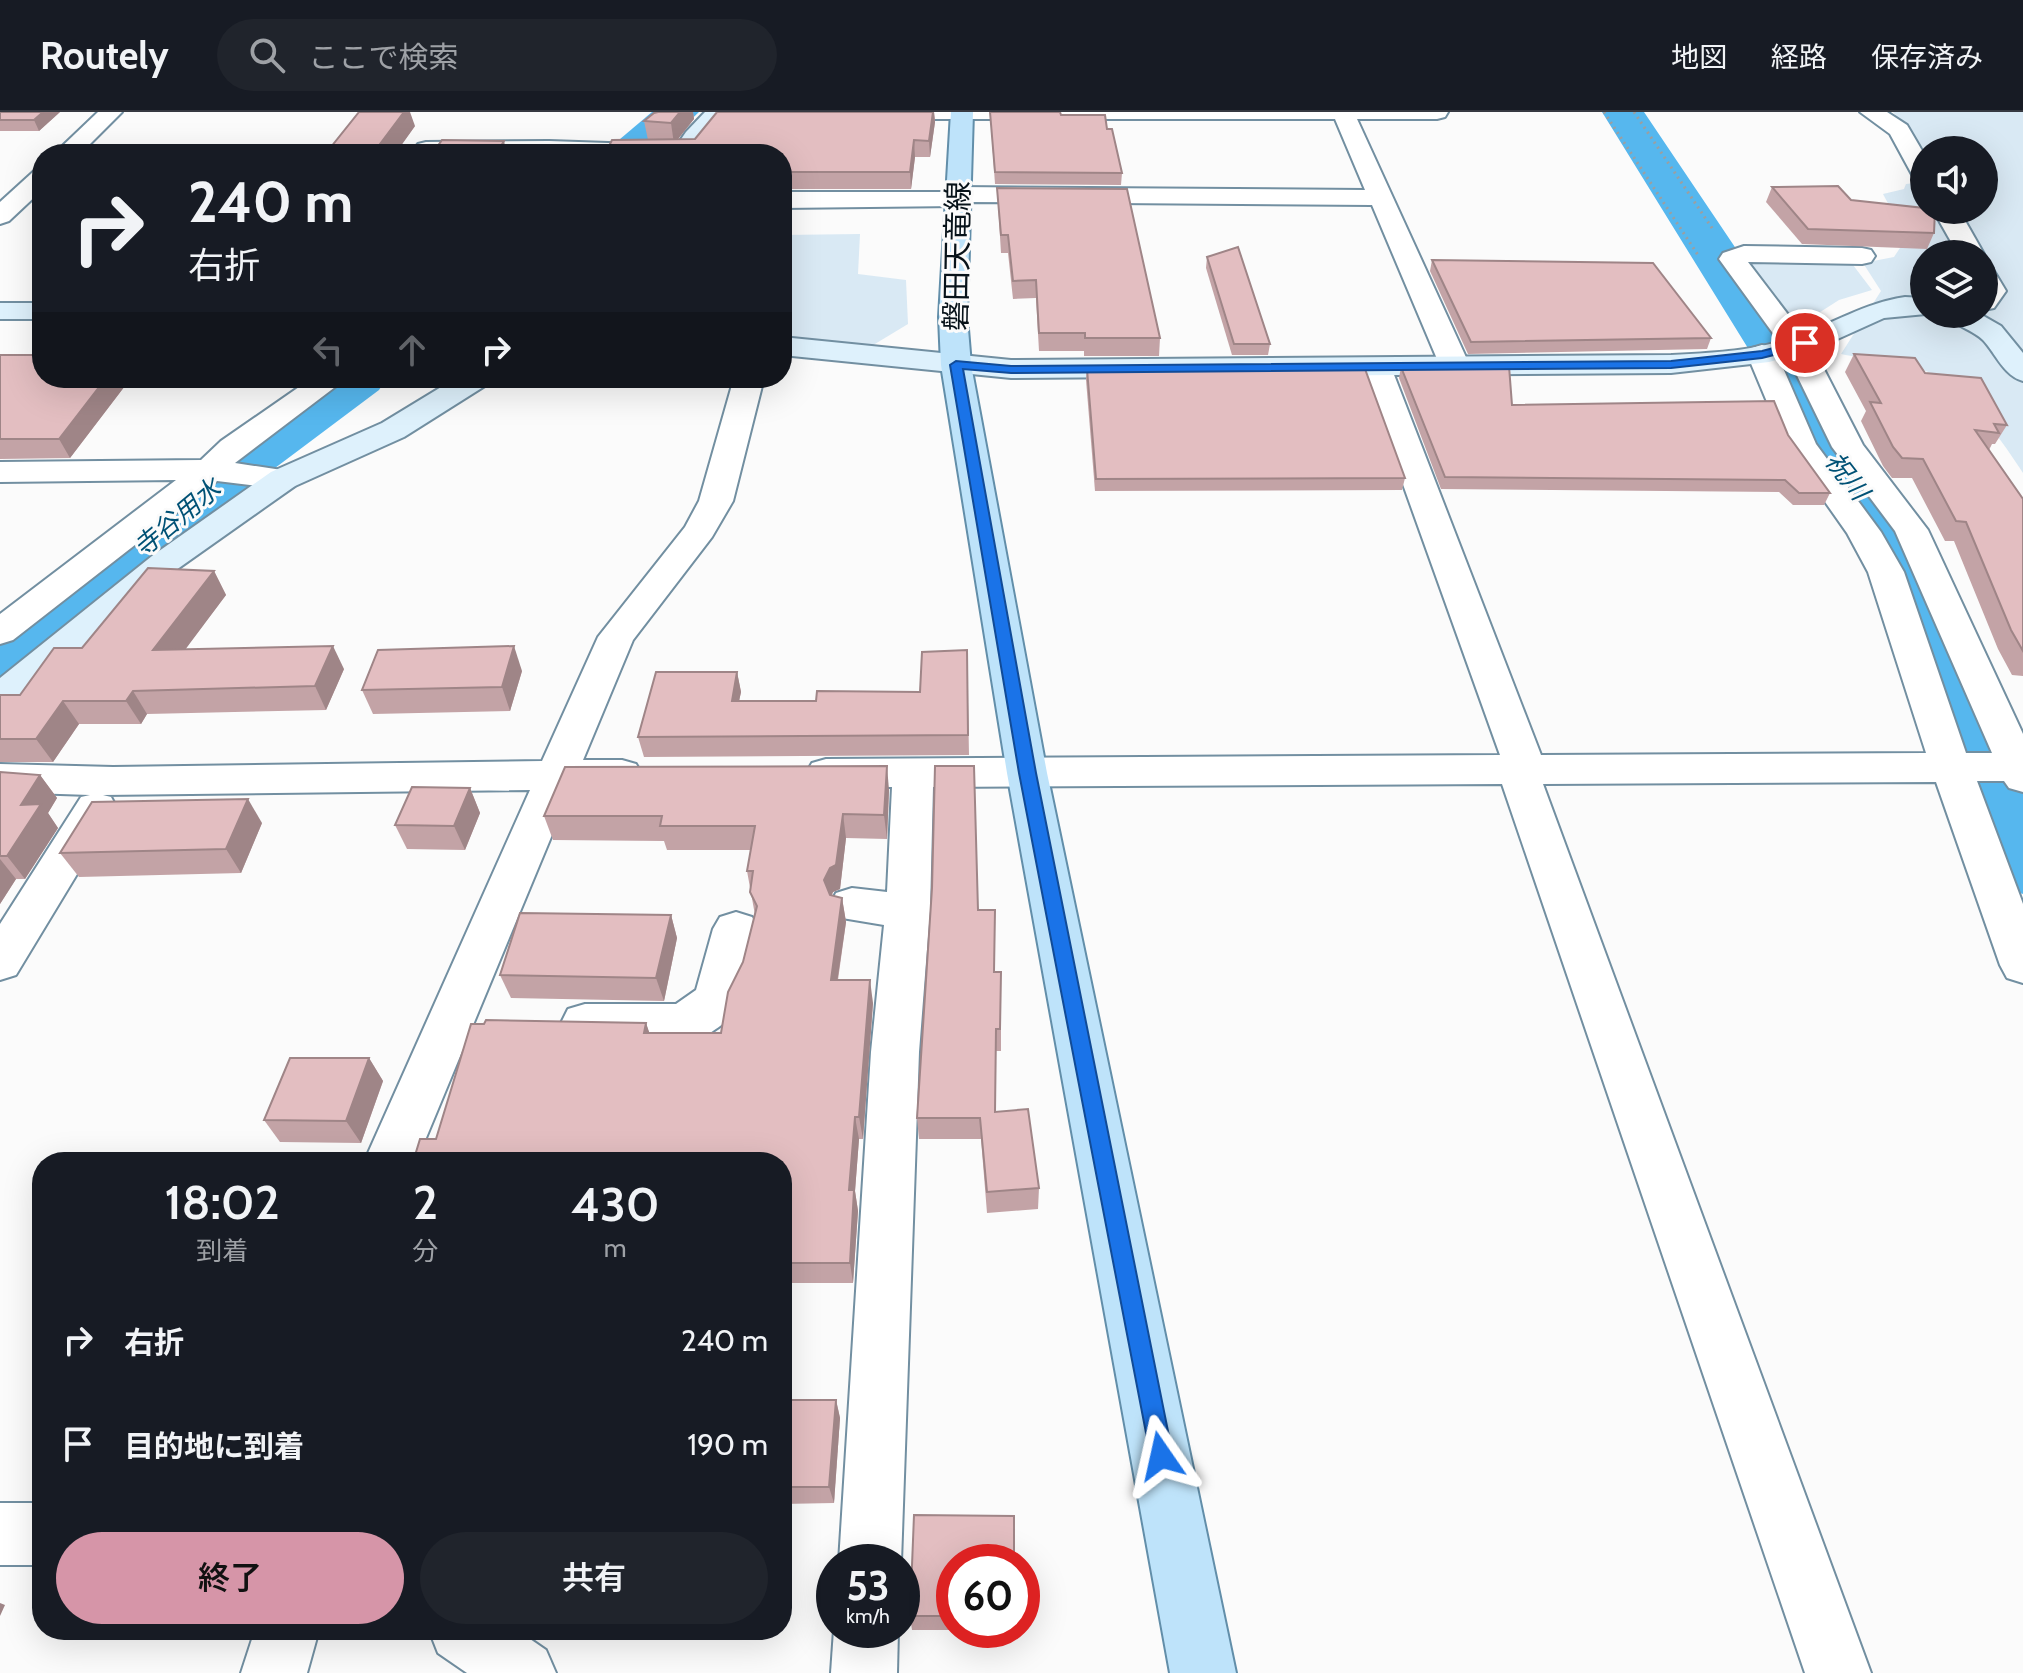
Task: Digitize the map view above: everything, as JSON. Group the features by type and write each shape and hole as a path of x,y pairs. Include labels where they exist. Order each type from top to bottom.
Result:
{"main road":[{"name":"磐田天竜線","path":"962,113 953,317 956,365 1027,773 1203,1673"}],"street":[{"path":"77,144 111,112"},
{"path":"690,144 718,112"},
{"path":"815,112 1437,112"},
{"path":"1343,112 1455,366"},
{"path":"1871,112 1899,130 1910,150"},
{"path":"429,144 442,124"},
{"path":"627,144 642,131"},
{"path":"0,216 32,186"},
{"path":"792,200 958,196 1381,198"},
{"path":"788,773 1951,768 2021,773 1911,530 1778,351 1732,259 1744,254 1862,256"},
{"path":"792,347 1011,369 1671,364 1778,351 1876,309 1910,307"},
{"path":"0,311 32,311"},
{"path":"1988,328 2023,372"},
{"path":"1778,351 1801,445 1864,532 1886,572 1951,768 2023,965"},
{"path":"1376,367 1522,770 1838,1673"},
{"path":"0,632 226,472 232,448 318,388"},
{"path":"0,698 164,563 283,479 393,430 461,388"},
{"path":"394,1152 616,637 700,530 716,501 746,388"},
{"path":"0,472 226,472 283,479"},
{"path":"871,1544 895,1052 908,911 913,773"},
{"path":"0,778 113,781 664,774"},
{"path":"0,962 113,781"},
{"path":"852,905 908,911"},
{"path":"544,1022 684,1024 717,1001 736,929"},
{"path":"451,1020 497,1021"},
{"path":"0,1534 32,1534"},
{"path":"274,1673 284,1640"},
{"path":"475,1640 523,1673"},
{"path":"864,1673 865,1648"}],"path":[{"path":"1604,112 1704,265"},
{"path":"1634,112 1732,259"}],"shaded area":[{"path":"1893,112 2023,112 2023,473 1977,410 1943,380 1907,365 1841,354 1881,291 1863,263 1894,257 1902,245 1897,220 1883,194 1904,189 1910,184 1910,224 1998,224 1998,136 1913,136"},
{"path":"860,234 858,274 906,280 908,324 865,350 792,342 792,235"},
{"path":"1744,254 1850,261 1872,290 1839,300 1803,323 1794,323"}],"building":[{"path":"0,112 43,112 34,120 0,120"},
{"path":"359,112 404,112 380,144 333,144"},
{"path":"658,112 680,112 671,123 644,121"},
{"path":"717,112 933,112 929,141 914,140 910,172 792,172 792,144 610,144 612,140 695,139"},
{"path":"990,112 1105,115 1107,129 1112,129 1122,173 995,172"},
{"path":"442,140 504,141 502,144 439,144"},
{"path":"1838,186 1851,200 1910,206 1910,224 1934,224 1934,233 1808,229 1772,187"},
{"path":"997,188 1127,189 1160,338 1085,338 1085,333 1039,333 1036,280 1013,281 1008,235 1001,235"},
{"path":"1238,247 1270,344 1234,344 1207,257"},
{"path":"1432,260 1653,263 1711,338 1471,342"},
{"path":"1854,354 1915,358 1925,373 1981,378 2007,425 1994,424 1999,433 1975,430 2023,499 2023,651 2011,630 1966,522 1956,521 1923,459 1902,458 1893,447 1870,402 1881,403"},
{"path":"0,355 32,355 32,388 98,388 59,439 0,439"},
{"path":"1509,366 1512,405 1774,401 1788,435 1830,493 1799,493 1785,480 1445,477 1401,367"},
{"path":"1087,369 1365,369 1405,478 1096,479"},
{"path":"148,568 214,571 153,650 333,646 315,686 133,691 126,701 63,701 36,739 0,739 0,695 20,695 54,648 82,648"},
{"path":"514,646 502,687 362,690 378,650"},
{"path":"967,650 968,735 638,737 656,672 737,672 732,701 816,701 817,691 920,692 922,652"},
{"path":"887,766 884,815 843,814 836,865 830,868 824,880 830,895 842,898 831,980 870,980 859,1117 855,1117 849,1190 854,1190 850,1263 792,1263 792,1152 416,1152 420,1139 436,1139 471,1024 484,1024 486,1020 646,1023 644,1033 721,1033 728,992 743,962 757,906 750,892 753,871 747,871 755,826 660,826 662,816 544,816 565,767"},
{"path":"935,766 974,766 978,910 995,910 994,972 1001,972 1000,1029 996,1029 995,1112 1028,1109 1039,1188 987,1192 980,1118 917,1118 932,888"},
{"path":"0,772 40,775 21,805 41,804 7,856 0,856"},
{"path":"412,787 470,788 454,826 395,825"},
{"path":"248,799 226,849 60,853 92,802"},
{"path":"520,913 671,915 656,978 500,975"},
{"path":"290,1058 369,1058 346,1121 264,1120"},
{"path":"792,1400 836,1400 829,1487 792,1487"},
{"path":"914,1515 1014,1516 1014,1544 936,1544 936,1616 920,1616 920,1544 913,1544"}],"waterway":[{"name":"寺谷用水","path":"641,144 678,112"},
{"name":"祝川","path":"1623,112 1787,366 1811,409 1825,448 1888,528 2023,864"},
{"name":"寺谷用水","path":"0,664 250,458 345,388"}],"route":[{"path":"1161,1456 1027,773 956,365 1011,369 1671,364 1762,354 1805,343"}]}
